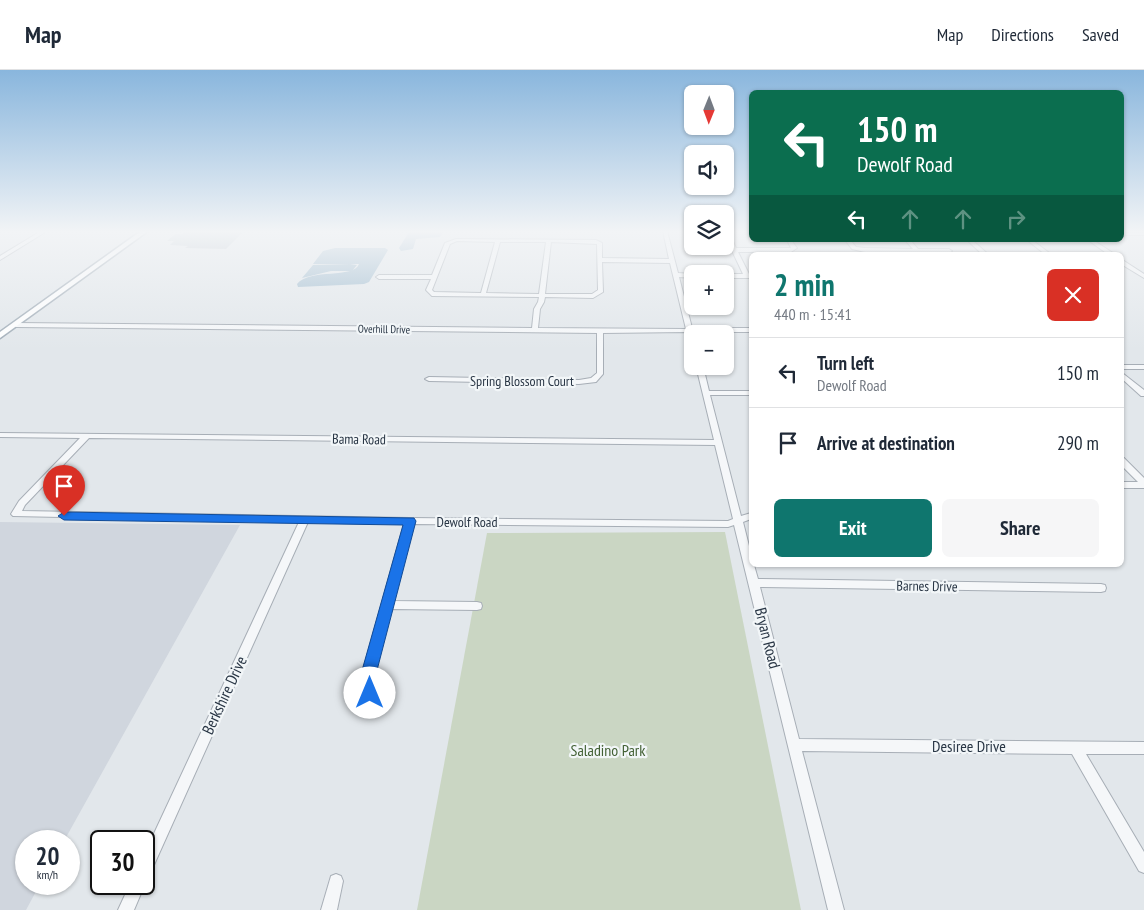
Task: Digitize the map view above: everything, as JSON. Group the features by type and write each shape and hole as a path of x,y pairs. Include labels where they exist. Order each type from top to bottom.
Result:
{"main road":[{"path":"0,336 91,270"}],"street":[{"path":"437,270 429,291 432,294 593,296 601,291 600,270"},
{"path":"484,295 490,270"},
{"path":"535,331 545,270"},
{"path":"675,270 688,325"},
{"path":"379,276 434,277"},
{"path":"677,276 684,276"},
{"path":"734,276 749,276"},
{"name":"Overhill Drive","path":"16,325 684,332"},
{"name":"Overhill Drive","path":"734,331 749,330"},
{"name":"Spring Blossom Court","path":"429,379 580,382 592,380 600,374 600,331"},
{"path":"1124,367 1144,367"},
{"name":"Bryan Road","path":"701,375 749,563"},
{"path":"1124,377 1144,394"},
{"path":"706,394 749,393"},
{"name":"Bama Road","path":"0,435 719,443"},
{"name":"Dewolf Road","path":"86,437 22,503 16,514 728,524 749,516"},
{"path":"1124,463 1144,484"},
{"path":"1124,485 1144,484"},
{"name":"Berkshire Drive","path":"155,847 305,519"},
{"path":"370,693 368,674 410,521"},
{"name":"Bryan Road","path":"750,567 836,910"},
{"name":"Barnes Drive","path":"754,583 1101,588"},
{"path":"387,605 477,606"},
{"name":"Desiree Drive","path":"795,745 1144,748"},
{"path":"1075,747 1144,866"},
{"path":"329,910 336,881"},
{"path":"126,910 133,895"}],"shaded area":[{"path":"0,522 240,525 70,830 15,830 15,895 34,895 26,910 0,910"}],"green space":[{"name":"Saladino Park","path":"725,532 801,910 417,910 487,533"}],"water":[{"path":"309,270 353,270 331,271 302,278"},
{"path":"376,270 369,282 364,284 298,287 297,284 311,276 349,271"}],"route":[{"path":"64,516 410,521 368,674 370,693"}]}
